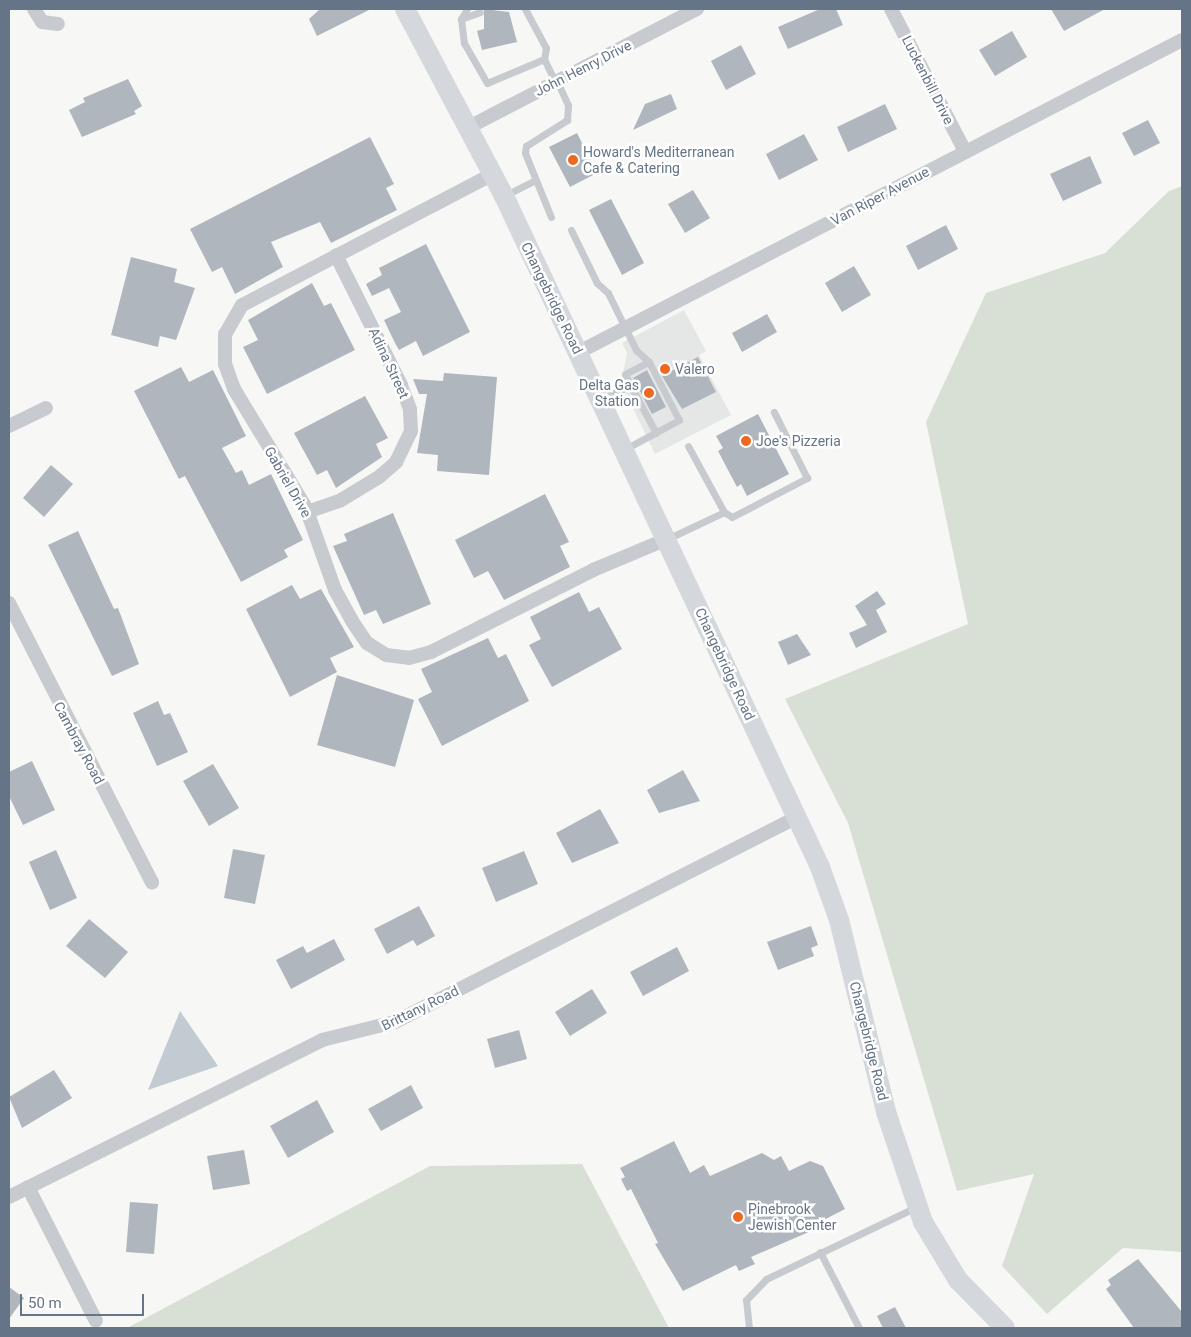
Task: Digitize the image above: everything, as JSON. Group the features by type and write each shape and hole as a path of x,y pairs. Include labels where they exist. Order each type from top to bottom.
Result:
{"main road":[{"name":"Changebridge Road","path":"405,9 504,196 798,817 839,920 886,1112 916,1207 958,1280 1005,1328"}],"street":[{"path":"34,9 42,22 58,24"},
{"name":"John Henry Drive","path":"469,127 697,9"},
{"name":"Luckenbill Drive","path":"891,9 965,152"},
{"name":"Van Riper Avenue","path":"579,352 625,330 1182,40"},
{"name":"Gabriel Drive","path":"493,174 242,305 225,334 229,379 308,512 335,590 352,621 376,650 397,658 431,652 593,570 667,539"},
{"name":"Adina Street","path":"308,512 341,500 380,477 396,462 411,431 410,409 401,385 336,255"},
{"path":"9,426 46,408"},
{"name":"Cambray Road","path":"9,603 152,882"},
{"name":"Brittany Road","path":"9,1197 322,1040 395,1022 798,817"},
{"path":"28,1187 96,1321"}],"lane":[{"path":"467,9 461,19 464,44 481,76 488,83 497,82 544,59"},
{"path":"525,9 546,48 544,59 568,106 568,120 559,130 526,146 533,182 551,217"},
{"path":"461,19 480,12"},
{"path":"504,196 533,182"},
{"path":"571,230 636,350 650,362 679,420 625,450"},
{"path":"650,362 625,374 656,433"},
{"path":"601,399 631,386"},
{"path":"688,446 724,512 732,517 807,478 774,412"},
{"path":"667,539 724,512"},
{"path":"749,1328 746,1300 766,1279 916,1207"},
{"path":"820,1252 859,1328"}],"shaded area":[{"path":"1182,186 1182,1252 1123,1248 1047,1314 1002,1266 1034,1174 957,1191 848,823 785,699 968,624 926,422 986,293 1105,253 1169,191"},
{"name":"Valero","path":"684,310 706,351 699,355 731,415 655,454 621,383 627,353 622,343"},
{"path":"180,1011 218,1066 148,1090"},
{"path":"582,1164 669,1328 127,1328 430,1166"}],"building":[{"path":"320,9 371,9 317,36 309,19"},
{"path":"484,9 509,12 517,42 482,50 477,31 484,29"},
{"path":"820,9 836,9 843,25 788,49 778,27"},
{"path":"1051,9 1105,9 1064,31"},
{"path":"1012,31 1027,57 995,76 979,50"},
{"path":"741,45 756,74 726,90 711,61"},
{"path":"128,79 142,106 134,111 136,114 82,137 69,110 85,102 83,98"},
{"path":"671,94 677,109 633,130 645,104"},
{"path":"885,104 897,129 848,152 837,127"},
{"path":"1148,120 1160,143 1134,156 1122,133"},
{"name":"Howard's Mediterranean Cafe & Catering","path":"577,133 597,173 570,187 549,147"},
{"path":"804,134 818,160 779,180 766,154"},
{"path":"370,137 394,184 386,188 397,210 331,243 320,222 271,242 283,267 235,294 222,267 212,272 190,229"},
{"path":"1090,156 1102,183 1063,201 1050,174"},
{"path":"693,190 710,218 685,233 668,204"},
{"path":"611,199 644,263 622,275 589,210"},
{"path":"946,225 958,249 918,270 906,246"},
{"path":"426,244 470,332 423,356 416,341 399,350 395,343 384,320 401,312 389,288 372,296 366,284 382,275 379,268"},
{"path":"131,257 177,269 174,282 195,288 176,340 160,336 158,347 111,335"},
{"path":"854,266 871,295 842,312 825,283"},
{"path":"312,283 324,306 331,303 355,350 267,394 243,347 258,340 248,320"},
{"path":"767,314 777,332 742,352 732,333"},
{"path":"698,357 716,392 682,409 662,376"},
{"path":"181,367 189,382 213,370 246,436 222,448 236,473 242,470 249,485 271,474 303,540 284,550 288,557 241,582 185,476 179,479 134,391"},
{"name":"Delta Gas Station","path":"647,370 666,407 652,414 633,378"},
{"path":"444,373 497,377 489,475 437,471 438,455 417,453 427,394 419,394 413,379 443,381"},
{"path":"365,396 388,438 376,444 382,457 336,488 327,470 317,475 294,433"},
{"path":"758,414 789,474 747,496 741,484 737,487 718,451 723,448 716,436"},
{"path":"51,465 73,484 44,517 23,498"},
{"path":"545,494 569,542 560,546 570,567 504,600 488,571 474,578 455,540"},
{"path":"393,513 431,604 383,624 376,610 364,615 333,546 347,541 344,534"},
{"path":"78,531 114,609 118,608 139,664 112,676 48,545"},
{"path":"292,585 300,599 321,589 354,647 330,658 337,672 290,697 246,609"},
{"path":"877,591 886,604 876,610 887,632 856,648 849,633 867,625 855,606"},
{"path":"579,592 589,612 599,607 622,649 552,687 529,645 541,639 530,617"},
{"path":"797,634 811,655 788,665 778,642"},
{"path":"488,638 498,658 506,654 529,701 442,746 418,699 432,692 421,669"},
{"path":"337,675 414,700 395,767 317,745"},
{"path":"158,701 164,715 170,713 188,752 157,766 133,713"},
{"path":"32,761 55,810 23,825 9,796 9,772"},
{"path":"213,764 239,808 209,826 183,781"},
{"path":"683,770 700,801 659,813 647,790"},
{"path":"600,809 619,843 572,863 556,833"},
{"path":"233,849 265,855 255,904 224,898"},
{"path":"56,850 77,898 50,910 29,862"},
{"path":"524,851 538,884 496,902 482,868"},
{"path":"419,906 435,936 417,946 413,940 387,954 374,929"},
{"path":"89,919 128,952 105,978 66,946"},
{"path":"811,926 818,945 811,948 814,956 778,970 767,942"},
{"path":"334,939 345,960 291,989 276,960 303,946 307,953"},
{"path":"677,947 689,971 643,996 630,972"},
{"path":"592,989 607,1013 570,1036 555,1012"},
{"path":"519,1030 527,1059 495,1068 487,1039"},
{"path":"54,1070 72,1098 22,1128 9,1097"},
{"path":"411,1085 423,1108 381,1131 368,1109"},
{"path":"317,1100 334,1132 288,1158 270,1126"},
{"name":"Pinebrook Jewish Center","path":"674,1141 690,1173 704,1165 710,1176 762,1153 774,1160 781,1156 789,1171 810,1161 823,1166 845,1209 816,1224 818,1228 751,1257 755,1264 739,1271 736,1265 683,1291 655,1244 658,1243 631,1189 627,1191 621,1179 625,1177 620,1168"},
{"path":"244,1150 250,1184 213,1190 207,1156"},
{"path":"130,1202 158,1204 154,1254 126,1252"},
{"path":"1138,1259 1182,1312 1182,1328 1134,1328 1106,1289 1111,1285 1108,1280"},
{"path":"9,1287 24,1298 9,1319"},
{"path":"895,1307 906,1328 883,1328 877,1316"}],"place":[{"name":"Howard's Mediterranean Cafe & Catering","path":"573,160"},
{"name":"Valero","path":"665,369"},
{"name":"Delta Gas Station","path":"649,393"},
{"name":"Joe's Pizzeria","path":"746,441"},
{"name":"Pinebrook Jewish Center","path":"738,1217"}]}
